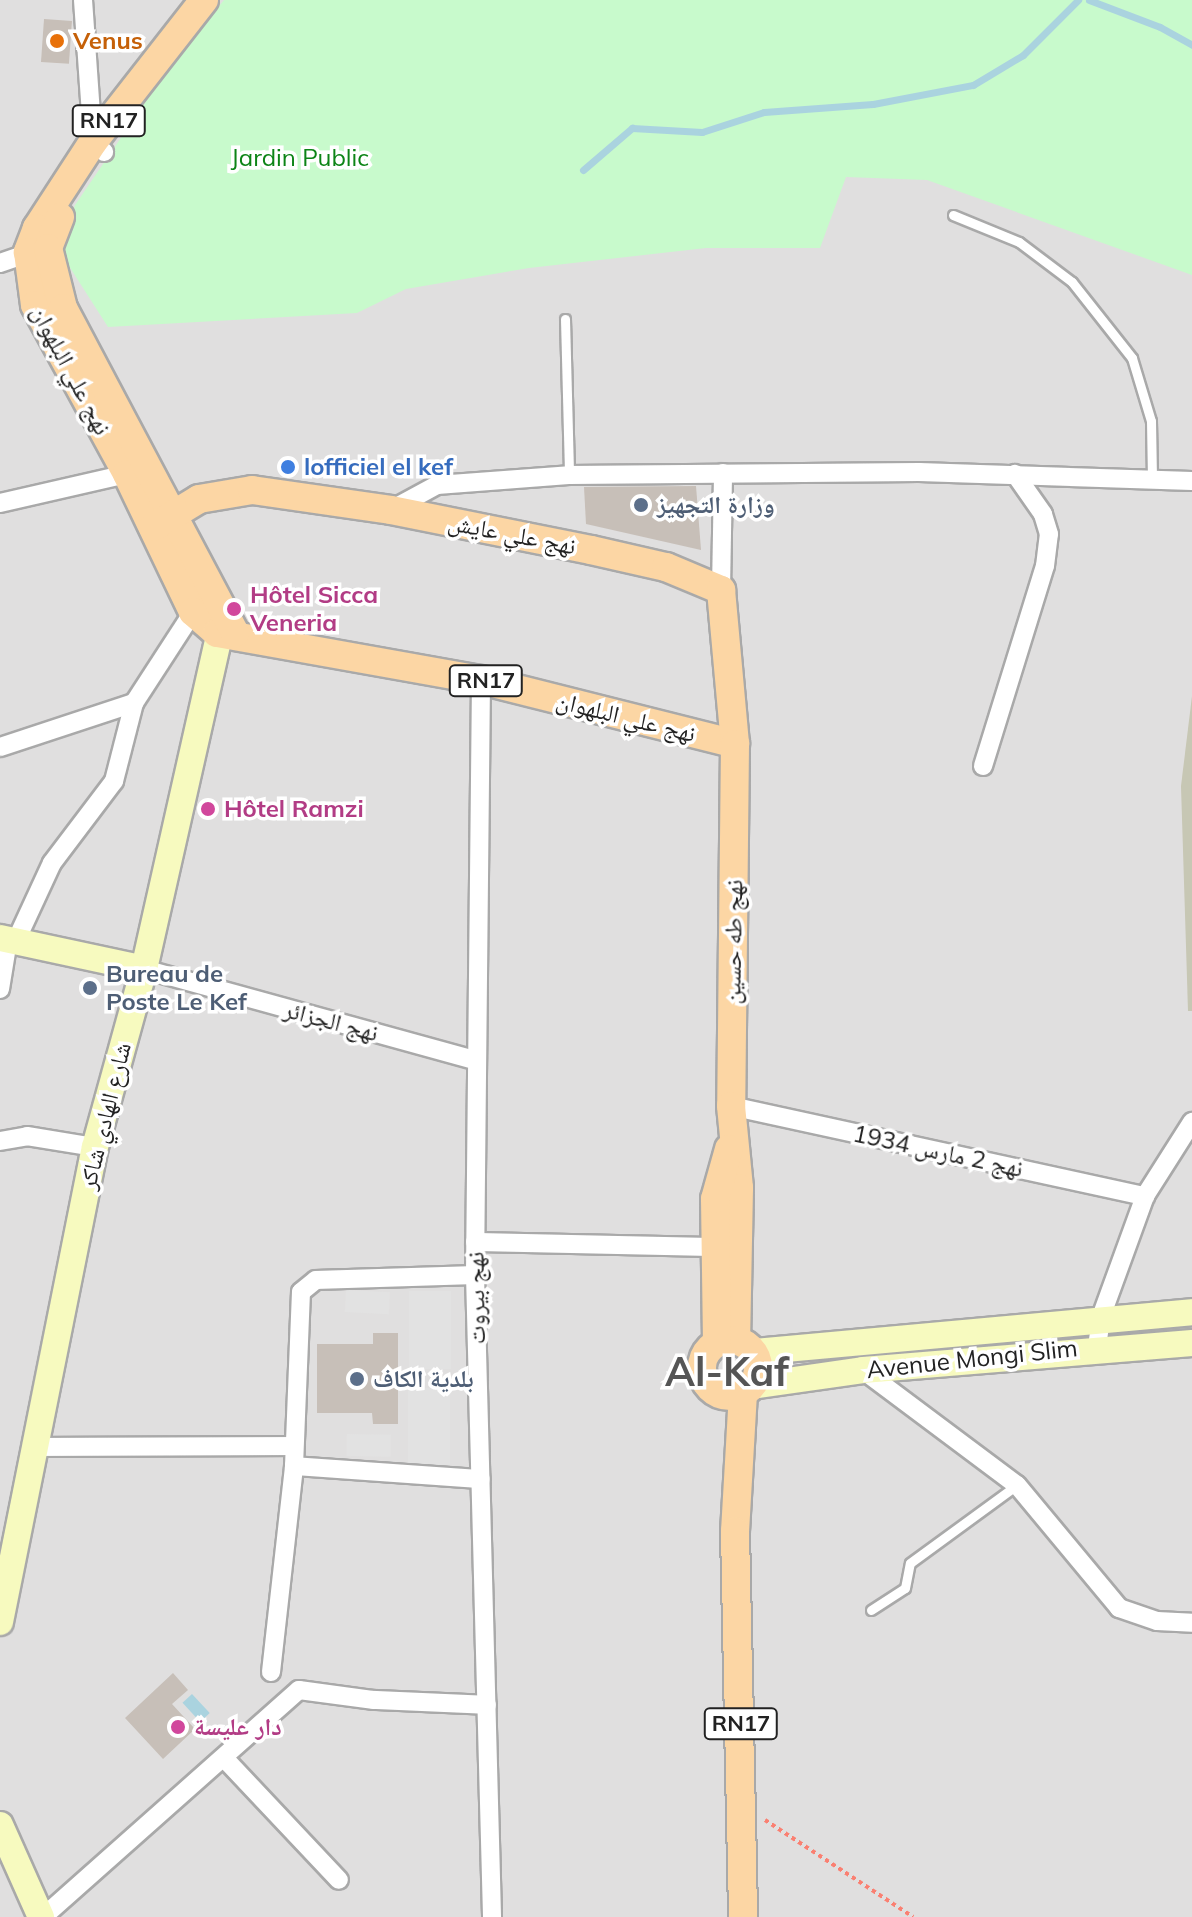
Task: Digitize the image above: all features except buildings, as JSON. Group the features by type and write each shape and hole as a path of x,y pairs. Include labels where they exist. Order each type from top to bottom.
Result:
{"main road":[{"name":"RN17","path":"38,250 99,147 204,0"},
{"name":"RN17","path":"99,147 218,0"},
{"name":"نهج علي البلهوان","path":"38,250 35,305 127,474 163,521 193,612 225,626 481,680 735,744"},
{"name":"نهج علي البلهوان","path":"38,250 163,521 225,626"},
{"name":"نهج علي عايش","path":"163,521 208,496 252,490 391,510 666,567 721,590"},
{"path":"721,590 735,744"},
{"name":"شارع الهادي شاكر","path":"0,1622 95,1147 144,969 225,626"},
{"name":"نهج طه حسين","path":"735,744 731,1140 739,1188 736,1344"},
{"name":"نهج الجزائر","path":"8,940 144,969"},
{"name":"نهج طه حسين","path":"731,1140 715,1199 714,1247 736,1344"},
{"name":"Avenue Mongi Slim","path":"736,1344 1192,1312"},
{"name":"Avenue Mongi Slim","path":"737,1391 863,1370 1097,1347 1192,1343"},
{"name":"RN17","path":"737,1391 702,1374 702,1362 736,1344 759,1363 737,1391 735,1531 743,1917"},
{"path":"1,1835 42,1917"}],"street":[{"path":"87,4 99,147"},
{"path":"0,263 38,250"},
{"path":"721,590 723,473"},
{"path":"0,503 127,474"},
{"path":"983,766 1045,566 1049,534 1043,514 1015,474"},
{"path":"391,510 437,485 569,475 1015,474 1192,481"},
{"path":"0,989 8,940 52,863 114,781 134,703 193,612"},
{"name":"نهج بيروت","path":"481,680 475,1275 492,1917"},
{"path":"0,747 134,703"},
{"name":"نهج الجزائر","path":"144,969 475,1060"},
{"name":"نهج 2 مارس 1934","path":"731,1106 1145,1196"},
{"path":"1097,1347 1101,1317 1145,1196 1192,1122"},
{"path":"0,1141 27,1136 95,1147"},
{"path":"475,1242 714,1247"},
{"path":"271,1672 294,1466 298,1303 308,1285 316,1280 475,1275"},
{"path":"863,1370 1017,1485 1119,1608 1157,1621 1192,1623"},
{"path":"35,1447 293,1446"},
{"path":"294,1466 481,1479"},
{"path":"42,1917 225,1759 299,1690 374,1700 487,1705"},
{"path":"225,1759 339,1880"}],"lane":[{"path":"953,215 1019,242 1072,282 1132,358 1151,421 1152,480"},
{"path":"565,319 569,475"},
{"path":"871,1610 905,1588 910,1563 1017,1485"}],"path":[{"path":"743,1806 913,1917"}],"shaded area":[{"name":"Al-Kaf","path":"0,0 1192,0 1192,1917 0,1917"},
{"path":"1192,696 1192,1011 1188,1011 1181,786"},
{"path":"346,1290 390,1292 389,1314 345,1312"},
{"path":"409,1291 451,1291 451,1369 409,1369"},
{"path":"408,1388 450,1388 450,1465 408,1465"},
{"path":"347,1434 391,1435 391,1457 347,1456"}],"green space":[{"name":"Jardin Public","path":"224,0 1192,0 1192,275 927,180 846,177 820,248 706,248 529,268 406,289 357,313 108,327 60,252 75,205 174,60"}],"water":[{"path":"192,1694 210,1713 200,1722 182,1703"}],"waterway":[{"path":"583,170 632,128 702,132 764,112 873,104 973,85 1023,55 1078,0"},
{"path":"1089,0 1160,27 1192,45"}],"place":[{"name":"Venus","path":"57,41"},
{"name":"lofficiel el kef","path":"288,467"},
{"name":"وزارة التجهيز","path":"641,505"},
{"name":"Hôtel Sicca Veneria","path":"234,609"},
{"name":"Hôtel Ramzi","path":"208,809"},
{"name":"Bureau de Poste Le Kef","path":"90,988"},
{"name":"بلدية الكاف","path":"357,1379"},
{"name":"دار عليسة","path":"178,1727"}],"district":[{"name":"Al-Kaf","path":"727,1371"}]}
